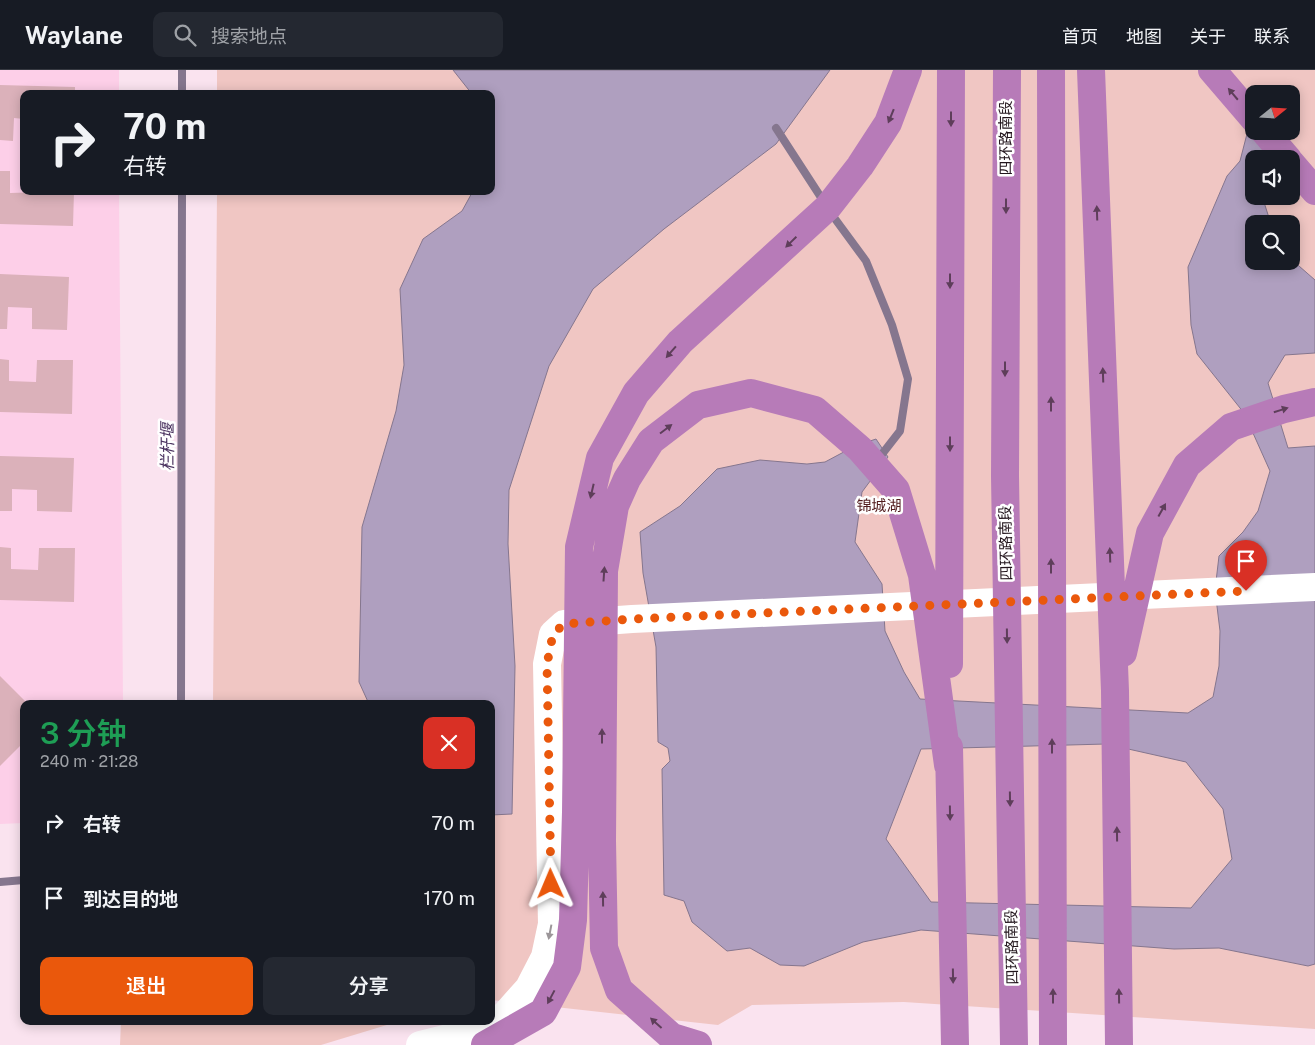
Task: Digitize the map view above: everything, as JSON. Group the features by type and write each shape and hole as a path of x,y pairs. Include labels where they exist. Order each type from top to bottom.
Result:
{"highway":[{"path":"485,1045 543,1012 567,966 572,920 576,812 579,547 600,458 636,393 680,342 828,207 860,166 888,123 908,70"},
{"path":"951,70 948,765 954,1045"},
{"name":"四环路南段","path":"1006,70 1005,476 1014,1045"},
{"path":"1051,70 1053,1045"},
{"path":"1091,70 1115,691 1119,1045"},
{"path":"1212,70 1245,108"},
{"path":"1272,140 1280,150"},
{"path":"1300,174 1315,191"},
{"path":"698,1045 672,1037 619,990 604,948 602,841 604,571 615,506 627,479 650,441 698,405 750,394 815,410 860,449 896,490 922,575 948,765"},
{"path":"1115,691 1150,533 1186,465 1231,427 1284,408 1315,402"}],"street":[{"path":"495,1020 504,1016 529,988 545,957 552,924 547,664 553,634 564,624 632,619 1315,587"},
{"path":"420,1045 464,1034 484,1025"}],"shaded area":[{"path":"0,70 119,70 119,90 20,90 20,195 119,195 123,700 20,700 20,823 0,824"},
{"path":"453,70 830,70 776,144 664,229 593,289 549,366 509,490 508,544 515,666 512,814 495,815 495,700 367,700 359,682 362,527 396,411 404,365 400,289 423,239 462,211 471,195 495,195 495,90 469,90"},
{"path":"1245,140 1273,140 1270,150 1245,150 1245,205 1265,205 1268,215 1245,215 1245,270 1300,270 1300,267 1315,280 1315,353 1285,355 1268,383 1288,448 1315,446 1315,964 1308,966 1219,948 1174,949 921,930 863,942 804,966 780,965 750,948 727,951 692,922 684,901 664,895 662,769 670,761 668,748 658,742 656,647 643,573 640,532 680,506 717,469 760,460 807,464 825,462 855,446 876,439 888,457 862,492 855,542 882,584 885,631 904,672 920,699 1188,713 1213,697 1219,666 1220,631 1215,590 1219,556 1243,532 1258,511 1270,471 1244,413 1197,354 1191,325 1188,267 1227,176 1240,161","holes":["1106,744 1186,762 1223,809 1232,859 1191,908 931,902 886,839 921,749"]}],"green space":[{"name":"锦城湖","path":"217,70 1315,70 1315,1029 904,1002 752,1005 718,1025 495,1000 495,700 213,700 217,195 495,195 495,90 217,90"},
{"path":"121,1025 387,1025 321,1045 120,1045"}],"building":[{"path":"0,85 75,87 75,90 20,90 20,119 14,118 13,141 0,140"},
{"path":"0,171 10,171 10,193 20,193 20,195 74,195 73,226 0,224"},
{"path":"0,274 69,277 67,330 32,329 32,308 8,307 7,329 0,329"},
{"path":"0,359 9,360 9,381 36,382 37,360 73,360 72,414 0,412"},
{"path":"0,456 74,458 72,512 37,511 37,490 12,489 12,511 0,511"},
{"path":"0,547 11,548 11,569 38,570 39,548 75,548 74,602 0,600"},
{"path":"0,676 24,700 20,700 20,746 0,766"}],"waterway":[{"name":"栏杆堰","path":"182,70 182,90"},
{"path":"776,128 824,202"},
{"name":"栏杆堰","path":"181,700 182,195"},
{"path":"830,212 866,261 892,325 908,379 900,431 879,458"},
{"name":"栏杆堰","path":"0,882 20,880"}],"route":[{"path":"551,884 547,664 553,634 564,624 632,619 1246,591"}]}
